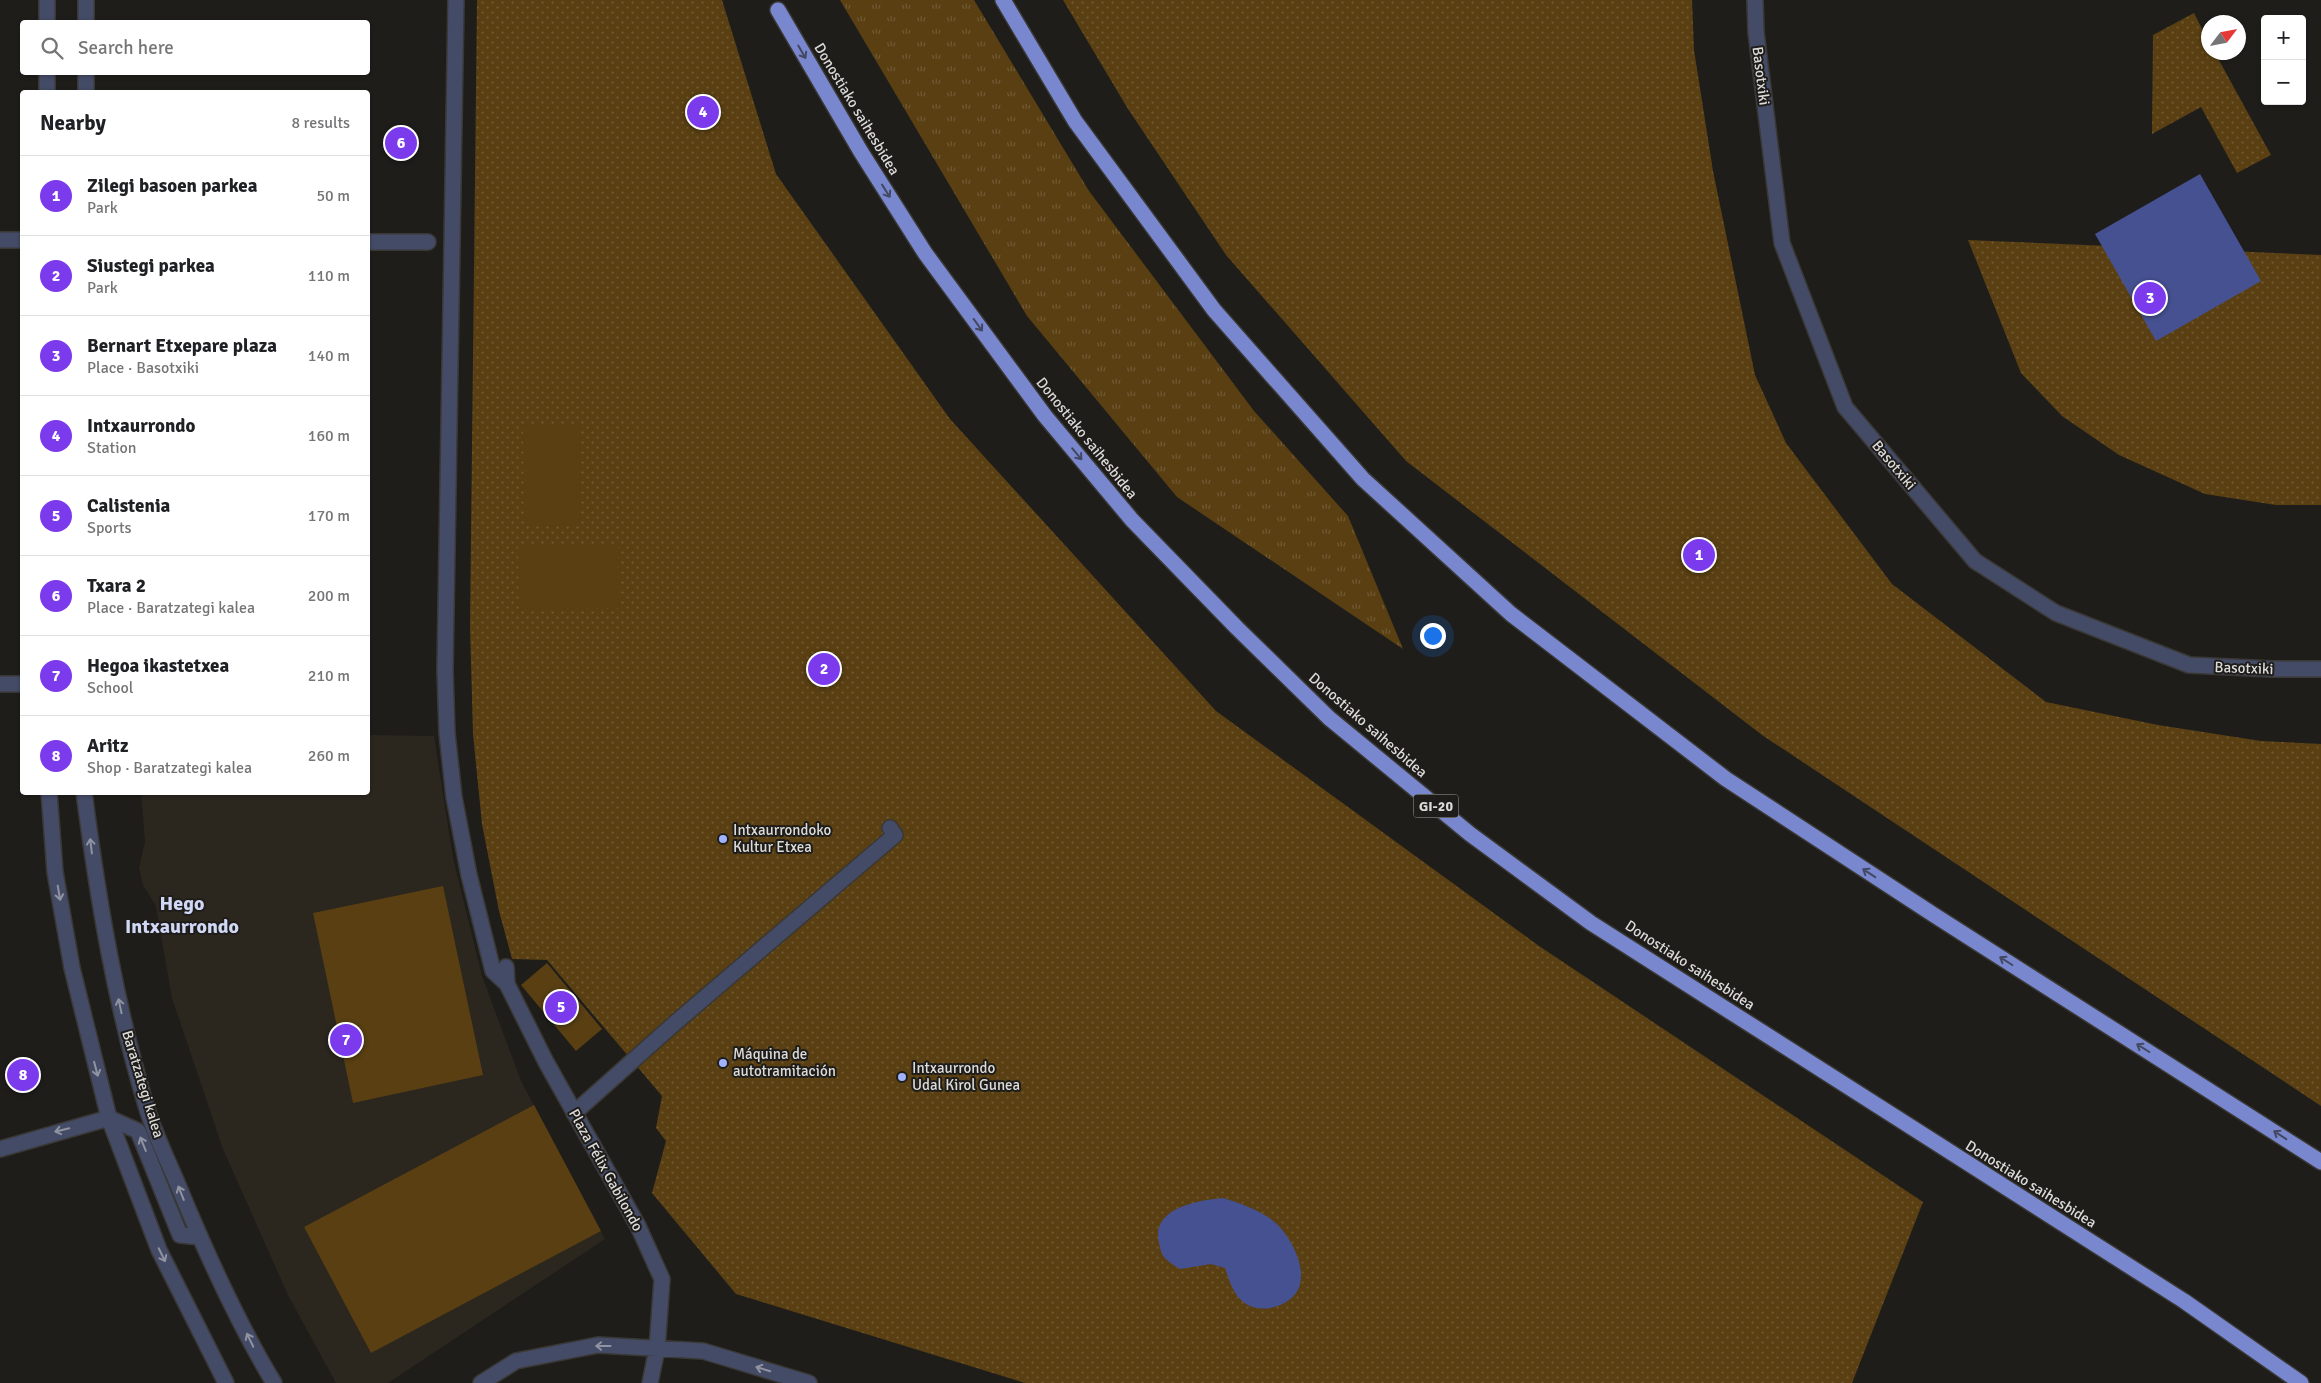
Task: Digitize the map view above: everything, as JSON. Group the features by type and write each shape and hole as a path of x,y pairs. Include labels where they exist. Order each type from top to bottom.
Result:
{"highway":[{"path":"1003,0 1075,121 1214,310 1363,478 1511,614 1726,779 1934,916 2321,1162"},
{"name":"Donostiako saihesbidea","path":"778,10 861,152 925,254 1045,416 1132,520 1328,718 1470,834 1591,922 2184,1302 2302,1383"}],"street":[{"path":"47,0 47,20"},
{"path":"86,0 86,20"},
{"path":"456,0 445,670 447,733 454,797 469,875 493,971 507,984"},
{"name":"Basotxiki","path":"1755,0 1756,32 1782,243 1845,407 1975,561 2056,613 2189,666 2321,669"},
{"path":"46,90 47,75"},
{"path":"86,75 86,90"},
{"path":"0,240 20,240"},
{"path":"370,242 428,242"},
{"path":"0,684 20,684"},
{"path":"49,795 55,872 72,968 109,1118 159,1250 226,1383"},
{"name":"Baratzategi kalea","path":"84,795 95,880 128,1038 149,1114 200,1238 259,1359 274,1383"},
{"path":"574,1113 674,1023 895,835 890,828"},
{"name":"Plaza Félix Gabilondo","path":"506,967 507,984 546,1062 638,1226 662,1279 657,1349 650,1383"},
{"path":"0,1149 109,1118 138,1131 180,1235 200,1238"},
{"path":"481,1383 516,1361 598,1346 703,1351 809,1383"}],"shaded area":[{"path":"370,735 434,736 453,858 482,976 521,1081 605,1239 388,1383 336,1383 288,1295 223,1149 172,998 156,906 143,885 139,868 145,841 141,795 370,795"}],"green space":[{"path":"477,0 722,0 776,174 950,419 1216,711 1539,946 1923,1202 1852,1383 1025,1383 736,1294 652,1193 666,1141 656,1128 662,1096 547,960 512,959 499,911 482,824 473,734 470,626"},
{"path":"840,0 974,0 1089,191 1254,411 1348,516 1403,649 1177,497 1027,316"},
{"path":"1063,0 1692,0 1694,50 1713,171 1755,375 1786,443 1892,584 2046,702 2158,725 2261,741 2321,744 2321,1106 1762,735 1406,461 1226,255 1128,109"},
{"path":"2194,13 2201,27 2201,60 2219,60 2271,155 2237,173 2201,107 2152,134 2153,35"},
{"path":"1968,240 2321,255 2321,505 2276,505 2205,494 2119,455 2062,416 2021,373"},
{"path":"579,425 581,524 524,525 523,426"},
{"path":"618,545 619,608 519,609 518,546"},
{"path":"443,886 483,1075 353,1103 313,913"},
{"path":"547,963 602,1029 576,1051 521,985"},
{"path":"534,1105 601,1231 371,1353 304,1227"}],"water":[{"path":"2200,174 2261,281 2156,341 2095,234"},
{"path":"1223,1198 1244,1205 1273,1220 1288,1237 1299,1260 1301,1276 1300,1284 1292,1298 1270,1308 1253,1307 1238,1297 1225,1268 1211,1264 1180,1269 1163,1256 1158,1231 1162,1221 1169,1214 1190,1204"}],"place":[{"name":"Intxaurrondo","path":"703,112"},
{"name":"Txara 2","path":"401,143"},
{"name":"Bernart Etxepare plaza","path":"2150,298"},
{"name":"Zilegi basoen parkea","path":"1699,555"},
{"name":"Siustegi parkea","path":"824,669"},
{"name":"Intxaurrondoko Kultur Etxea","path":"723,839"},
{"name":"Calistenia","path":"561,1007"},
{"name":"Hegoa ikastetxea","path":"346,1040"},
{"name":"Máquina de autotramitación","path":"723,1063"},
{"name":"Aritz","path":"23,1075"},
{"name":"Intxaurrondo Udal Kirol Gunea","path":"902,1077"}],"district":[{"name":"Hego Intxaurrondo","path":"182,914"}]}
